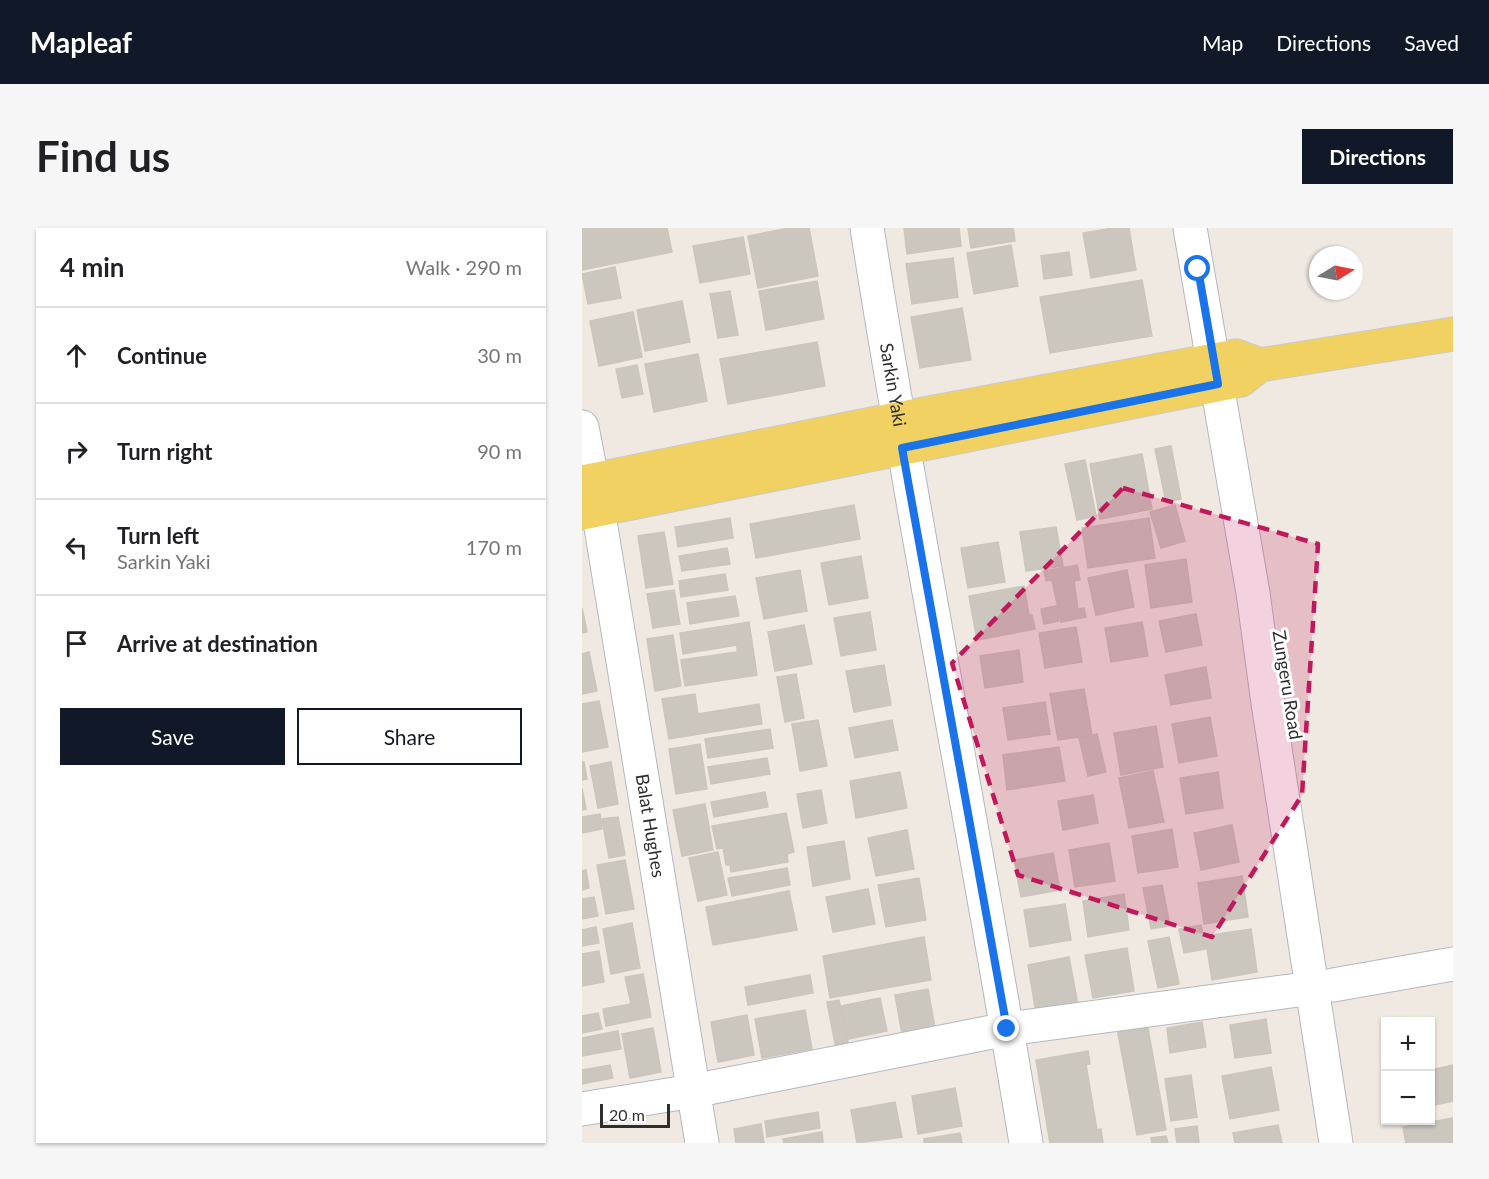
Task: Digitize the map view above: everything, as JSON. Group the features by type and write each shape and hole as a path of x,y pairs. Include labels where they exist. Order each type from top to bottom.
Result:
{"main road":[{"path":"589,496 1234,369 1453,334"}],"street":[{"name":"Sarkin Yaki","path":"867,228 900,434 1026,1143"},
{"path":"1190,228 1234,369"},
{"path":"1214,228 1234,369 1253,593 1268,703 1323,986 1358,1143"},
{"name":"Balat Hughes","path":"582,427 589,496 702,1143"},
{"path":"582,1109 693,1091 1007,1029 1323,986 1453,964"},
{"path":"1323,986 1336,1143"}],"highlighted area":[{"path":"1123,488 1318,544 1302,795 1212,937 1018,875 952,663"}],"building":[{"path":"582,228 667,228 672,252 582,270"},
{"path":"790,228 809,228 818,276 758,288 748,236"},
{"path":"904,228 959,228 961,246 907,254"},
{"path":"968,228 1013,228 1015,241 971,248"},
{"path":"1129,228 1136,270 1091,278 1083,233"},
{"path":"743,237 750,274 700,283 693,246"},
{"path":"1011,245 1018,286 974,294 967,253"},
{"path":"1069,252 1072,275 1044,279 1041,256"},
{"path":"953,258 958,297 912,304 906,264"},
{"path":"615,267 621,298 588,304 582,274"},
{"path":"1142,280 1152,336 1050,353 1040,297"},
{"path":"817,281 824,319 766,330 759,291"},
{"path":"730,291 738,335 718,338 710,294"},
{"path":"682,301 690,342 645,351 637,310"},
{"path":"962,308 971,360 920,368 911,317"},
{"path":"633,312 642,357 599,366 590,321"},
{"path":"817,342 825,386 728,404 720,359"},
{"path":"698,354 707,401 654,412 645,364"},
{"path":"637,365 643,394 622,398 616,369"},
{"path":"1171,446 1181,499 1166,502 1155,449"},
{"path":"1142,454 1152,509 1100,519 1090,464"},
{"path":"1085,460 1096,516 1077,520 1065,464"},
{"path":"854,505 860,539 756,558 750,524"},
{"path":"1175,505 1185,541 1161,548 1150,512"},
{"path":"730,518 733,538 678,547 675,527"},
{"path":"1149,518 1155,558 1088,568 1082,528"},
{"path":"1056,527 1063,566 1026,571 1020,532"},
{"path":"664,532 673,584 646,588 638,536"},
{"path":"998,542 1005,582 968,588 961,548"},
{"path":"727,548 730,564 682,571 679,556"},
{"path":"861,556 868,598 829,605 821,563"},
{"path":"1186,559 1192,602 1151,608 1145,565"},
{"path":"1077,565 1080,580 1074,581 1078,609 1084,608 1086,617 1061,622 1052,580 1046,581 1044,571"},
{"path":"800,570 807,611 764,619 756,578"},
{"path":"1127,570 1134,607 1096,615 1088,578"},
{"path":"725,574 728,590 681,597 679,581"},
{"path":"1024,586 1029,615 1032,615 1035,629 977,640 969,596"},
{"path":"674,590 680,624 653,628 647,594"},
{"path":"735,596 739,616 690,624 687,603"},
{"path":"1056,606 1059,621 1044,624 1041,609"},
{"path":"582,608 587,632 582,633"},
{"path":"870,612 876,650 841,656 834,618"},
{"path":"1196,614 1202,645 1166,652 1159,621"},
{"path":"749,622 757,675 685,686 681,660 737,652 737,645 683,654 680,633"},
{"path":"1142,622 1148,656 1111,662 1105,628"},
{"path":"804,625 812,664 775,671 768,632"},
{"path":"1076,627 1082,662 1045,668 1039,633"},
{"path":"673,635 681,686 655,691 647,639"},
{"path":"1019,650 1023,682 985,688 980,656"},
{"path":"589,652 597,691 582,694 582,654"},
{"path":"884,665 891,705 854,712 846,671"},
{"path":"1206,667 1211,698 1171,705 1165,675"},
{"path":"796,674 804,718 785,722 777,677"},
{"path":"1084,689 1092,735 1058,740 1050,694"},
{"path":"695,694 698,714 759,704 762,724 669,739 662,699"},
{"path":"599,701 608,747 582,752 582,704"},
{"path":"1045,702 1050,734 1008,740 1003,708"},
{"path":"1210,717 1217,756 1179,763 1172,724"},
{"path":"818,720 827,766 800,771 792,724"},
{"path":"892,720 898,750 855,758 849,728"},
{"path":"1156,726 1163,767 1121,775 1114,733"},
{"path":"770,729 773,748 708,758 705,739"},
{"path":"1097,734 1106,772 1088,776 1079,738"},
{"path":"700,744 707,789 676,794 669,749"},
{"path":"1059,747 1065,781 1007,790 1003,755"},
{"path":"767,758 770,774 711,784 708,767"},
{"path":"582,762 584,762 587,779 582,780"},
{"path":"611,762 618,804 598,808 590,766"},
{"path":"1153,771 1164,822 1129,828 1119,778"},
{"path":"900,772 907,808 856,818 850,781"},
{"path":"1218,772 1223,808 1186,814 1180,778"},
{"path":"582,788 586,809 582,810"},
{"path":"821,790 827,823 803,828 797,794"},
{"path":"765,792 768,807 714,817 711,802"},
{"path":"1093,795 1098,823 1063,830 1058,801"},
{"path":"705,804 713,850 682,856 673,810"},
{"path":"786,813 794,852 787,854 788,862 731,872 730,865 726,865 723,848 717,849 712,826"},
{"path":"600,814 602,829 582,833 582,817"},
{"path":"618,817 625,855 609,858 602,819"},
{"path":"1232,825 1239,862 1201,870 1194,833"},
{"path":"1172,829 1178,867 1138,873 1132,836"},
{"path":"907,830 914,869 876,876 868,838"},
{"path":"844,841 850,879 813,886 807,847"},
{"path":"1109,843 1115,881 1075,887 1069,850"},
{"path":"718,852 727,895 698,901 689,858"},
{"path":"1053,853 1060,890 1021,897 1014,860"},
{"path":"625,860 634,909 606,914 597,865"},
{"path":"787,868 790,885 732,896 728,878"},
{"path":"586,870 589,888 582,890 582,871"},
{"path":"1242,876 1248,917 1204,924 1198,883"},
{"path":"919,878 926,920 886,927 878,885"},
{"path":"1162,885 1170,926 1151,929 1143,888"},
{"path":"868,889 875,924 833,932 826,897"},
{"path":"789,891 797,930 713,945 706,907"},
{"path":"1124,894 1129,930 1088,937 1083,901"},
{"path":"594,897 598,916 582,919 582,899"},
{"path":"1065,904 1071,940 1030,947 1024,910"},
{"path":"632,923 640,968 611,974 603,929"},
{"path":"1201,925 1206,949 1184,953 1179,929"},
{"path":"596,927 599,943 582,946 582,930"},
{"path":"1251,929 1257,972 1212,980 1205,936"},
{"path":"924,937 931,980 830,998 823,956"},
{"path":"1169,937 1179,984 1158,988 1148,941"},
{"path":"1127,948 1134,991 1093,998 1085,955"},
{"path":"599,951 604,982 582,986 582,954"},
{"path":"1069,957 1078,1005 1036,1013 1028,965"},
{"path":"643,974 651,1017 606,1026 603,1009 631,1004 625,977"},
{"path":"810,975 813,993 748,1005 745,987"},
{"path":"928,989 935,1028 902,1034 895,995"},
{"path":"880,998 887,1031 848,1039 841,1006"},
{"path":"839,1000 849,1047 836,1049 827,1002"},
{"path":"805,1010 812,1049 762,1058 755,1019"},
{"path":"598,1013 602,1029 582,1033 582,1016"},
{"path":"747,1015 754,1055 718,1062 711,1022"},
{"path":"1266,1019 1271,1053 1235,1058 1230,1025"},
{"path":"1202,1022 1206,1047 1170,1053 1167,1028"},
{"path":"1147,1023 1166,1130 1137,1135 1117,1028"},
{"path":"653,1028 661,1072 630,1078 622,1034"},
{"path":"618,1031 621,1049 582,1056 582,1038"},
{"path":"1088,1051 1090,1064 1086,1064 1097,1130 1101,1129 1103,1143 1050,1143 1036,1060"},
{"path":"610,1065 613,1078 582,1084 582,1070"},
{"path":"1453,1065 1453,1101 1435,1105 1435,1069"},
{"path":"1271,1067 1279,1110 1230,1119 1222,1076"},
{"path":"1191,1075 1197,1117 1171,1121 1165,1079"},
{"path":"955,1088 962,1126 918,1134 912,1096"},
{"path":"895,1102 902,1137 857,1143 851,1110"},
{"path":"818,1112 820,1128 767,1137 765,1121"},
{"path":"1453,1118 1453,1143 1406,1143 1403,1127 1435,1125 1435,1121"},
{"path":"761,1124 764,1143 736,1143 734,1129"},
{"path":"1278,1125 1282,1143 1235,1143 1233,1133"},
{"path":"1197,1126 1199,1143 1177,1143 1175,1129"},
{"path":"822,1132 823,1143 784,1143 783,1139"},
{"path":"960,1133 962,1143 924,1143 924,1139"},
{"path":"1166,1136 1168,1143 1152,1143 1151,1138"}],"route":[{"path":"1007,1029 902,448 1218,384 1198,269"}]}
